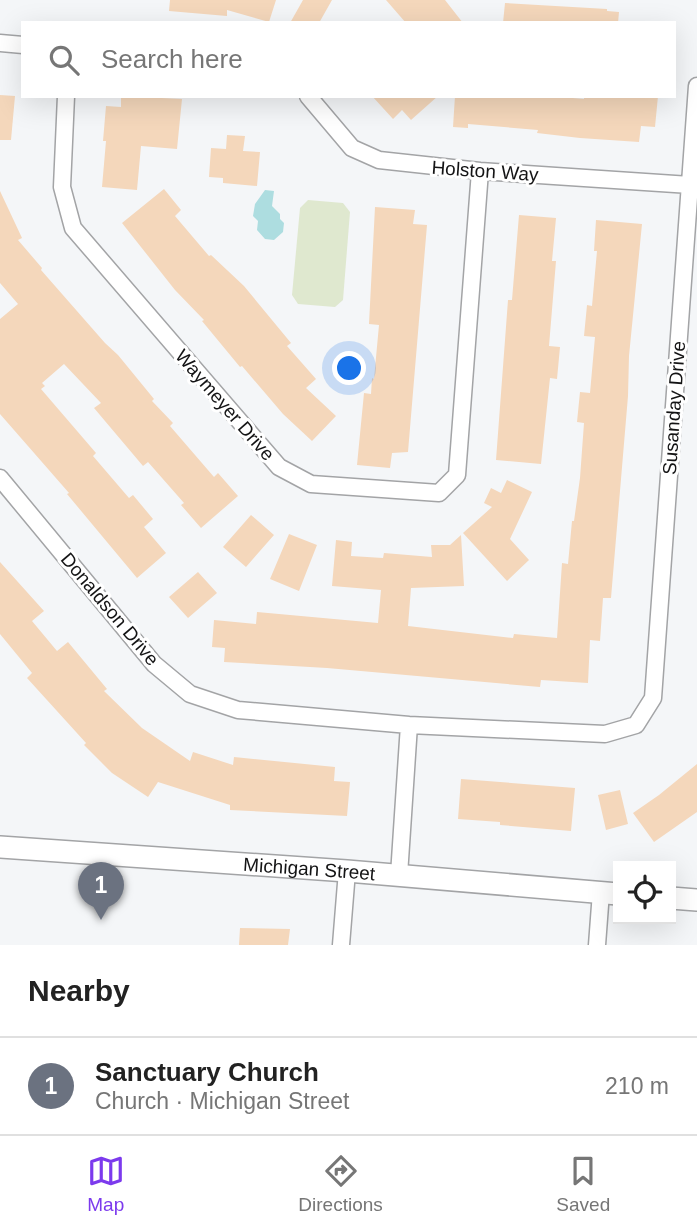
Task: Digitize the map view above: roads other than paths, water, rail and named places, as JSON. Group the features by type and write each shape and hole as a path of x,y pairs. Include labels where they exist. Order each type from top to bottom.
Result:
{"street":[{"path":"0,43 21,44"},
{"name":"Susanday Drive","path":"636,724 653,698 697,86"},
{"name":"Waymeyer Drive","path":"66,98 62,187 73,228 279,467 311,484 439,493 457,475 480,171"},
{"name":"Holston Way","path":"310,98 352,148 379,160 480,171 690,185"},
{"name":"Donaldson Drive","path":"0,478 154,664 190,694 238,710 409,725 605,734 636,724"},
{"path":"399,875 409,725"},
{"name":"Michigan Street","path":"0,847 348,871 610,893"},
{"path":"341,945 348,871"},
{"path":"597,945 610,893"},
{"path":"676,898 697,900"}],"water":[{"path":"265,190 274,191 272,206 284,223 283,232 274,240 265,239 257,230 258,221 253,216 255,204"}],"place":[{"name":"Sanctuary Church","path":"101,920"}]}
